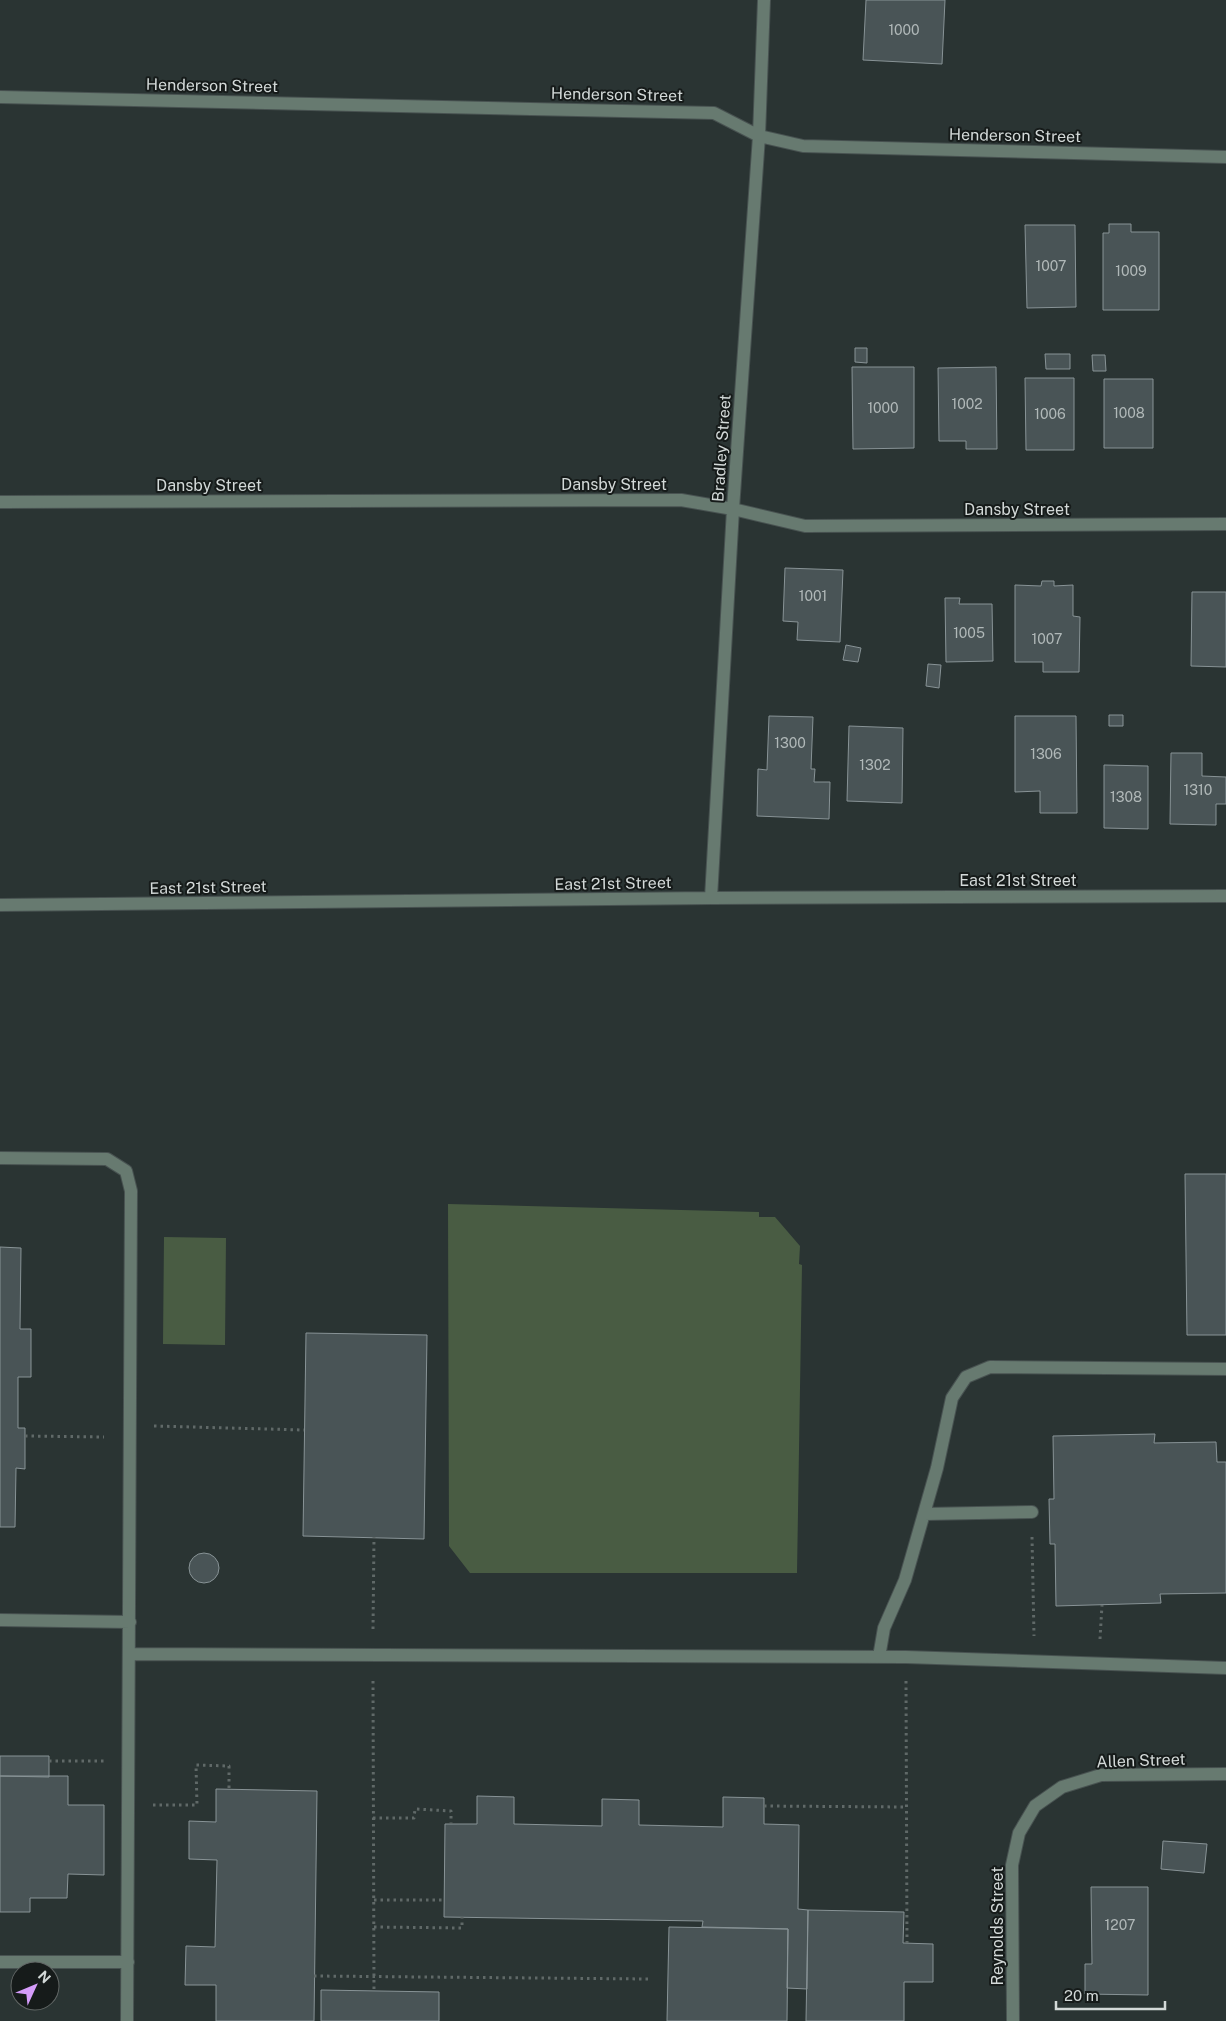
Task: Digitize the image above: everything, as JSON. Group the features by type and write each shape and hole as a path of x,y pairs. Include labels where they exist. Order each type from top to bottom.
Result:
{"street":[{"name":"Bradley Street","path":"711,898 733,509 759,136 764,0"},
{"name":"Henderson Street","path":"0,97 714,113 759,136 803,146 1226,157"},
{"name":"Dansby Street","path":"0,502 681,500 733,509 805,526 1226,524"},
{"name":"East 21st Street","path":"0,905 711,898 1226,896"},
{"path":"0,1158 107,1159 126,1171 131,1191 127,2021"},
{"path":"880,1657 884,1628 905,1580 924,1514 952,1398 966,1377 990,1367 1226,1369"},
{"path":"924,1514 1032,1512"},
{"path":"0,1620 130,1622"},
{"path":"130,1654 906,1657 1226,1668"},
{"name":"Allen Street","path":"1035,1806 1062,1787 1101,1775 1226,1774"},
{"name":"Reynolds Street","path":"1013,2021 1012,1866 1019,1833 1035,1806"},
{"path":"0,1962 128,1962"}],"path":[{"path":"25,1436 130,1431 304,1430"},
{"path":"1032,1512 1034,1661"},
{"path":"374,1537 374,1991"},
{"path":"1100,1664 1102,1605"},
{"path":"906,1657 907,1943"},
{"path":"49,1761 129,1761"},
{"path":"129,1805 197,1805 196,1765 229,1766 229,1790"},
{"path":"764,1806 907,1806"},
{"path":"373,1818 414,1818 415,1809 451,1811 451,1824"},
{"path":"374,1900 444,1900"},
{"path":"374,1927 462,1928 462,1917"},
{"path":"314,1976 648,1979"}],"green space":[{"path":"448,1204 759,1212 759,1217 775,1217 800,1246 799,1264 802,1265 797,1573 470,1573 449,1546"},
{"path":"164,1237 226,1238 225,1345 163,1344"}],"building":[{"path":"866,0 945,0 942,64 863,60"},
{"path":"1109,224 1131,224 1131,232 1159,232 1159,310 1103,310 1103,233 1109,233"},
{"path":"1025,225 1075,225 1076,307 1027,308"},
{"path":"855,348 867,348 867,363 855,362"},
{"path":"1045,354 1070,354 1070,369 1046,369"},
{"path":"1092,355 1105,355 1106,371 1093,371"},
{"path":"852,367 914,367 914,448 853,449"},
{"path":"996,367 997,449 966,449 966,441 939,441 938,368"},
{"path":"1025,378 1074,378 1074,450 1026,450"},
{"path":"1104,379 1153,379 1153,448 1104,448"},
{"path":"785,568 843,570 840,642 797,640 798,622 783,621"},
{"path":"1042,581 1054,581 1054,586 1073,585 1073,616 1080,617 1079,672 1043,672 1043,662 1015,662 1015,585 1041,586"},
{"path":"1192,592 1226,592 1226,667 1191,666"},
{"path":"945,598 960,598 959,604 992,604 993,661 946,662"},
{"path":"846,645 861,648 858,662 843,660"},
{"path":"928,664 941,665 939,688 926,686"},
{"path":"1109,715 1123,715 1123,726 1109,726"},
{"path":"769,716 813,717 811,769 815,769 814,782 830,782 829,819 757,816 758,769 767,770"},
{"path":"1015,716 1076,716 1077,813 1040,813 1040,791 1015,792"},
{"path":"849,726 903,728 902,803 847,801"},
{"path":"1171,753 1202,753 1202,776 1226,777 1226,804 1216,804 1216,825 1170,824"},
{"path":"1104,765 1148,766 1148,829 1104,828"},
{"path":"1185,1174 1226,1174 1226,1335 1187,1335"},
{"path":"0,1247 21,1248 20,1329 31,1329 31,1377 18,1377 18,1428 25,1428 25,1469 16,1468 15,1527 0,1527"},
{"path":"306,1333 427,1335 424,1539 303,1536"},
{"path":"1155,1434 1154,1443 1216,1442 1217,1462 1226,1462 1226,1593 1160,1594 1161,1603 1056,1606 1055,1544 1050,1544 1049,1499 1054,1499 1053,1436"},
{"path":"204,1553 215,1557 219,1568 215,1579 204,1583 193,1579 189,1568 193,1557"},
{"path":"0,1756 49,1756 49,1777 0,1776"},
{"path":"0,1776 68,1776 68,1805 104,1805 104,1875 68,1874 67,1898 30,1898 30,1912 0,1912"},
{"path":"216,1789 317,1791 314,2021 216,2021 216,1985 185,1985 186,1946 215,1947 217,1860 189,1859 189,1821 216,1822"},
{"path":"477,1796 514,1797 514,1824 602,1826 602,1799 639,1800 639,1825 723,1827 723,1797 764,1798 764,1824 799,1825 798,1909 808,1910 807,1989 787,1988 788,1929 702,1927 703,1921 444,1917 445,1824 477,1824"},
{"path":"1163,1841 1207,1844 1204,1873 1161,1869"},
{"path":"1091,1887 1148,1887 1148,1995 1085,1994 1085,1964 1092,1964"},
{"path":"808,1910 904,1912 903,1943 933,1944 933,1982 904,1982 904,2021 806,2021"},
{"path":"669,1927 788,1929 787,2021 667,2021"},
{"path":"321,1990 439,1992 439,2021 321,2021"}]}
